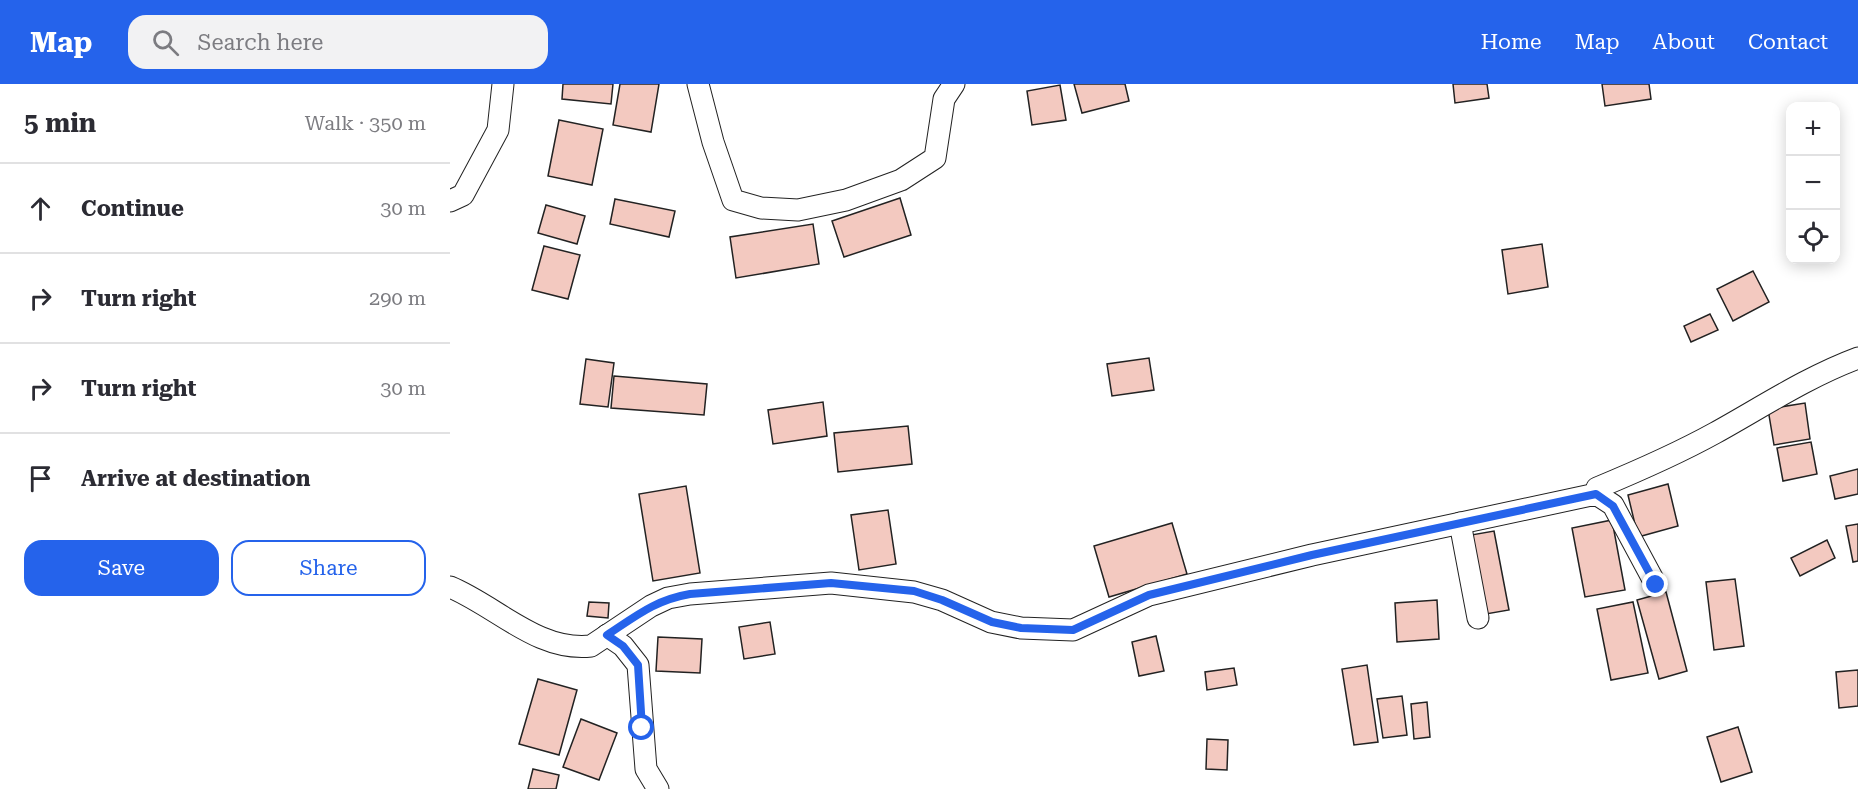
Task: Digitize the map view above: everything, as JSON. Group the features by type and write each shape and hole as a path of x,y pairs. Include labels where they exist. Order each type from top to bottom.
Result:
{"street":[{"path":"450,201 464,195 498,130 503,84"},
{"path":"698,84 713,142 733,200 760,207 798,210 846,200 901,180 935,158 944,99 954,84"},
{"path":"1596,494 1597,488 1658,463 1715,433 1775,397 1858,358"},
{"path":"450,587 470,595 518,627 563,645 580,647 591,646 651,606 668,598 690,594 831,583 914,591 942,600 992,622 1021,628 1073,630 1149,595 1312,555 1596,494 1613,506 1656,585"},
{"path":"1460,523 1479,618"},
{"path":"607,635 623,646 638,665 646,770 658,789"}],"building":[{"path":"563,84 613,84 611,104 562,99"},
{"path":"620,84 659,84 651,132 613,125"},
{"path":"1074,84 1125,84 1129,101 1082,113"},
{"path":"1453,84 1487,84 1489,98 1455,103"},
{"path":"1602,84 1649,84 1651,99 1605,106"},
{"path":"1060,85 1066,120 1032,125 1027,91"},
{"path":"559,120 603,129 592,185 548,176"},
{"path":"900,198 911,235 844,257 832,221"},
{"path":"615,199 675,211 669,237 610,224"},
{"path":"546,205 585,216 577,244 538,233"},
{"path":"813,224 819,264 736,278 730,237"},
{"path":"1542,244 1548,287 1508,294 1502,250"},
{"path":"544,246 580,255 568,299 532,290"},
{"path":"1753,271 1769,302 1733,321 1717,289"},
{"path":"1710,314 1718,330 1691,342 1684,326"},
{"path":"1149,358 1154,390 1112,396 1107,364"},
{"path":"586,359 614,363 608,407 580,404"},
{"path":"614,376 707,384 704,415 611,408"},
{"path":"823,402 827,436 773,444 768,410"},
{"path":"1805,403 1810,439 1774,445 1768,409"},
{"path":"908,426 912,464 838,472 834,433"},
{"path":"1811,442 1817,474 1783,481 1777,448"},
{"path":"1858,469 1858,494 1835,499 1830,476"},
{"path":"1668,484 1678,526 1638,537 1628,495"},
{"path":"686,486 700,573 653,581 639,494"},
{"path":"888,510 896,564 859,570 851,515"},
{"path":"1612,520 1625,590 1585,597 1572,528"},
{"path":"1172,523 1187,574 1109,597 1094,546"},
{"path":"1858,524 1858,561 1853,562 1846,526"},
{"path":"1494,531 1509,610 1486,614 1471,535"},
{"path":"1827,540 1835,558 1800,576 1791,558"},
{"path":"1735,579 1744,646 1714,650 1706,582"},
{"path":"1666,592 1687,671 1659,679 1637,600"},
{"path":"1437,600 1439,639 1397,642 1395,603"},
{"path":"589,602 609,603 608,618 587,616"},
{"path":"1633,602 1648,673 1611,680 1597,609"},
{"path":"770,622 775,654 744,659 739,627"},
{"path":"1156,636 1164,671 1139,676 1132,642"},
{"path":"658,637 702,639 700,673 656,671"},
{"path":"1367,665 1378,742 1354,745 1342,669"},
{"path":"1234,668 1237,685 1207,690 1205,672"},
{"path":"1858,670 1858,706 1839,708 1836,672"},
{"path":"538,679 577,690 559,755 519,744"},
{"path":"1402,696 1407,735 1383,738 1377,699"},
{"path":"1427,702 1430,737 1414,739 1411,704"},
{"path":"581,719 617,733 599,780 563,767"},
{"path":"1738,727 1752,772 1721,782 1707,737"},
{"path":"1207,739 1228,740 1227,770 1206,769"},
{"path":"533,769 559,775 556,789 528,789"}],"route":[{"path":"642,728 638,665 623,646 607,635 651,606 668,598 690,594 831,583 914,591 942,600 992,622 1021,628 1073,630 1149,595 1427,529 1596,494 1613,506 1656,585"}]}
